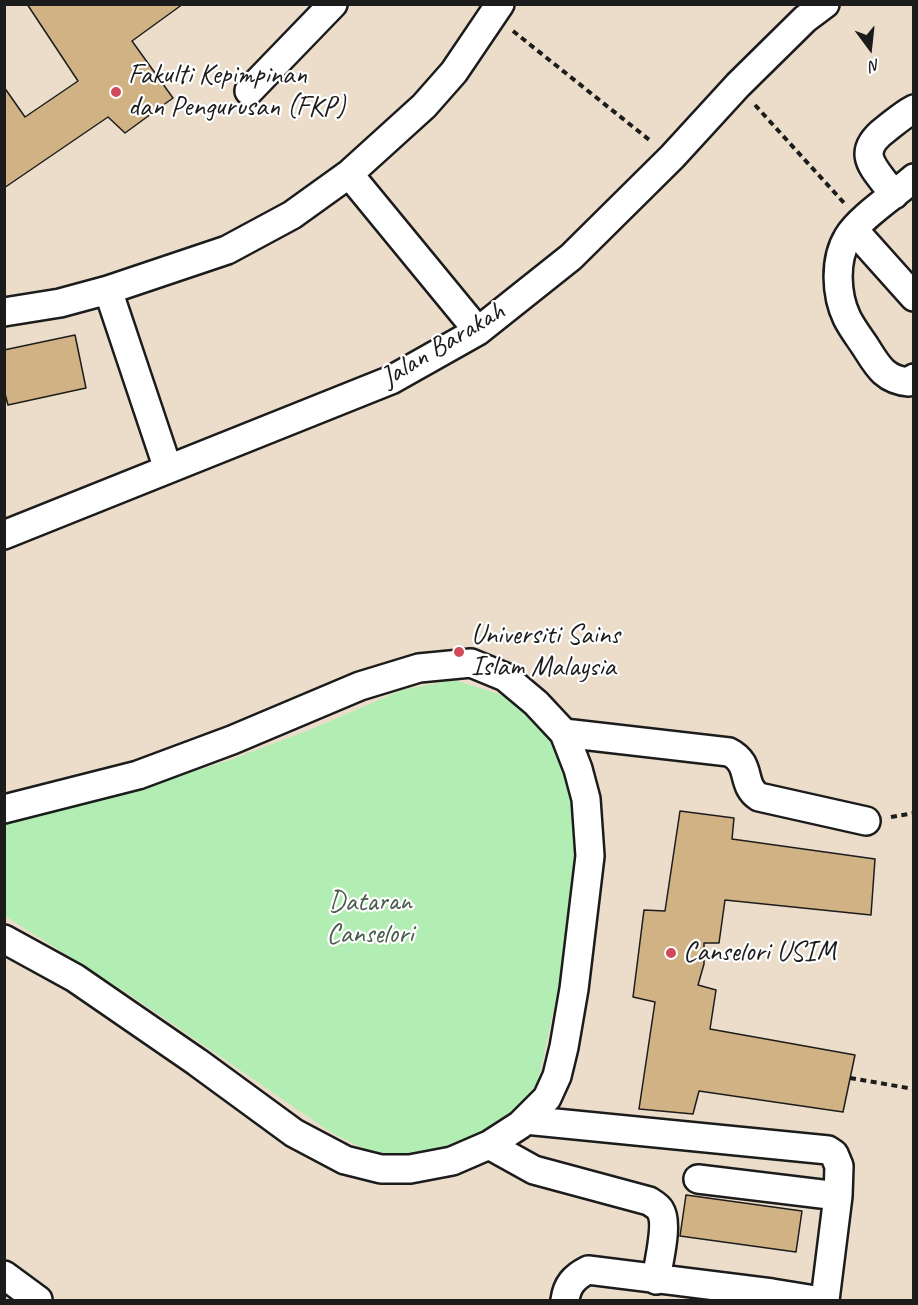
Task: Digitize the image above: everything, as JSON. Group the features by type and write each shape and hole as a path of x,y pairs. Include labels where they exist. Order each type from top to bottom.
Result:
{"street":[{"path":"249,91 333,4"},
{"name":"Jalan Barakah","path":"4,535 391,380 478,331 571,257 672,157 738,85 805,19 825,4"},
{"path":"4,312 60,303 108,290 227,250 292,215 349,174 424,106 453,72 497,10"},
{"path":"914,110 875,138 868,149 871,161 904,187 848,237 841,256 838,277 840,296 847,318 884,374 896,381 909,382 914,378"},
{"path":"349,174 478,331"},
{"path":"858,226 914,297"},
{"path":"108,290 168,469"},
{"path":"4,809 138,775 232,740 360,686 419,668 471,663 505,677 536,703 564,733 578,768 586,799 590,856 574,989 557,1076 547,1098 525,1120 489,1145 452,1161 410,1169 381,1168 345,1160 294,1133 197,1062 75,978 4,939"},
{"path":"564,733 729,752 738,756 743,763 750,788 759,797 866,820"},
{"path":"525,1120 822,1148 834,1154 839,1166 838,1196 825,1300"},
{"path":"489,1145 534,1170 649,1201 660,1209 663,1231 656,1280"},
{"path":"698,1179 838,1196"},
{"path":"565,1300 570,1283 578,1275 588,1270 772,1297 815,1300"},
{"path":"4,1275 38,1300"}],"path":[{"path":"497,10 672,157"},
{"path":"738,85 858,226"},
{"path":"850,1078 914,1089"}],"shaded area":[{"name":"Universiti Sains Islam Malaysia","path":"5,5 913,5 913,1300 5,1300"}],"green space":[{"name":"Dataran Canselori","path":"454,680 499,694 532,714 560,743 578,788 581,853 566,953 538,1082 514,1112 480,1137 439,1153 404,1158 365,1149 332,1133 133,997 5,916 4,821 133,789 230,760 314,728 402,690"}],"building":[{"name":"Fakulti Kepimpinan dan Pengurusan (FKP)","path":"27,4 183,4 132,41 173,98 125,133 108,117 4,188 4,87 25,117 78,81"},
{"path":"75,335 86,388 8,405 4,390 4,350"},
{"name":"Canselori USIM","path":"680,811 734,818 732,839 875,859 871,915 725,900 719,943 704,943 704,964 698,985 716,990 710,1029 855,1055 843,1112 699,1091 693,1114 639,1109 655,1002 633,997 644,910 665,911"},
{"path":"686,1195 802,1211 796,1252 680,1236"}],"place":[{"name":"Fakulti Kepimpinan dan Pengurusan (FKP)","path":"116,92"},
{"name":"Universiti Sains Islam Malaysia","path":"459,652"},
{"name":"Canselori USIM","path":"671,953"}]}
